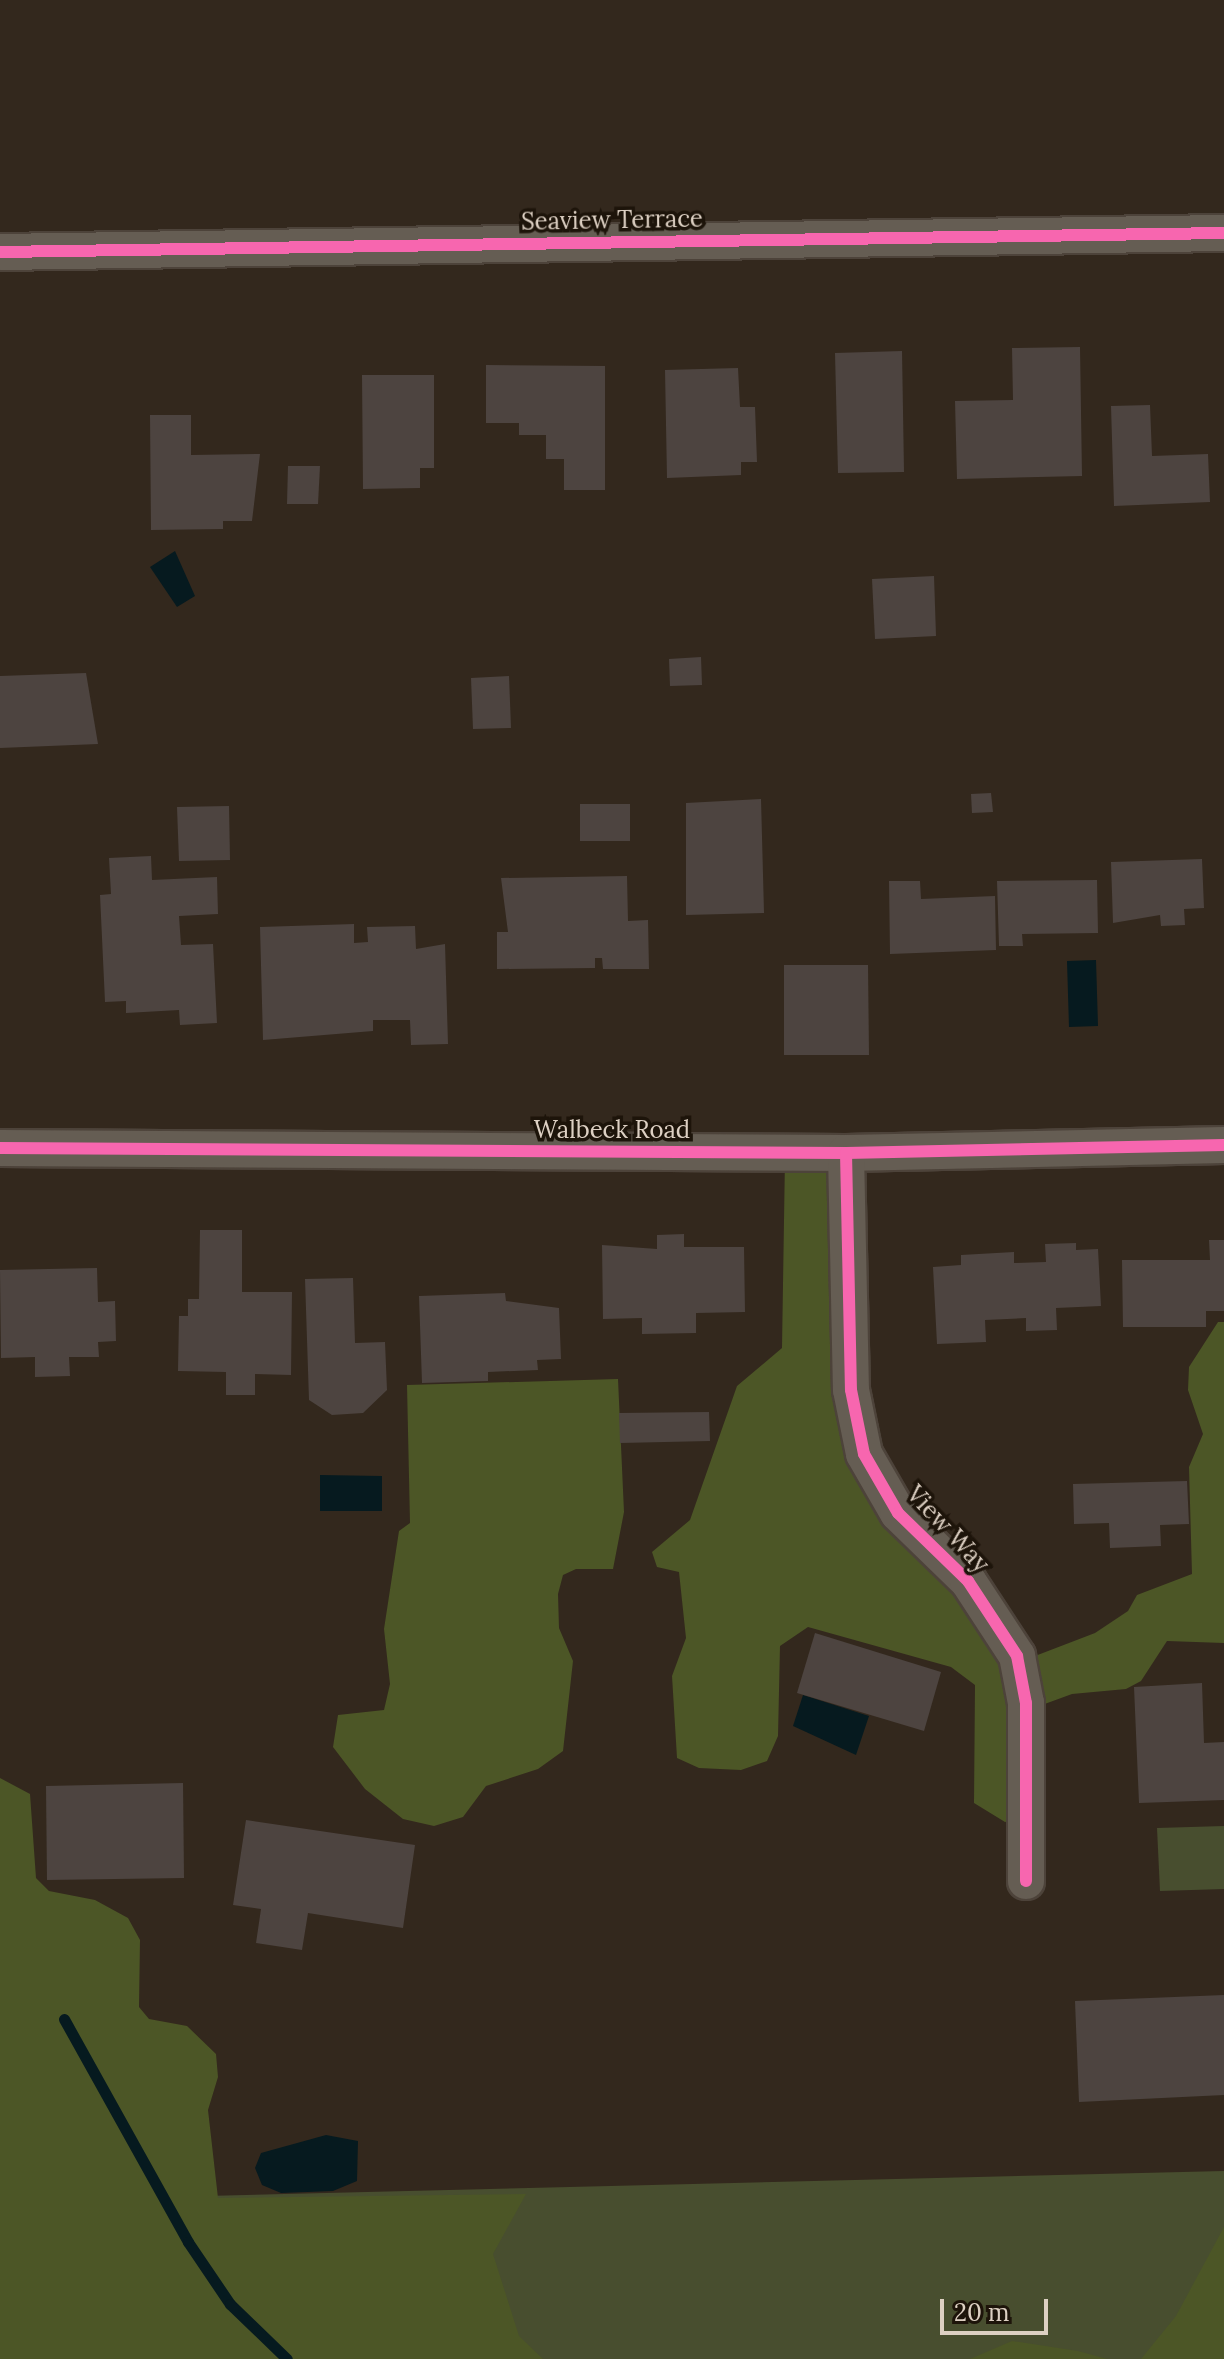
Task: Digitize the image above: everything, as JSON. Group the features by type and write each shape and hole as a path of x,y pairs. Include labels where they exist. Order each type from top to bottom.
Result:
{"street":[{"name":"Seaview Terrace","path":"0,252 1224,233"},
{"name":"Walbeck Road","path":"0,1148 846,1153 1224,1145"},
{"name":"View Way","path":"846,1153 851,1390 864,1454 898,1513 968,1581 1017,1656 1026,1703 1026,1881"}],"green space":[{"path":"785,1157 842,1157 858,1459 1013,1657 1022,1819 1005,1822 974,1803 975,1685 951,1667 808,1627 780,1646 778,1736 767,1761 741,1770 699,1768 677,1758 672,1676 686,1638 679,1572 657,1567 652,1552 690,1520 737,1386 782,1348"},
{"path":"1218,1322 1224,1322 1224,1643 1167,1641 1141,1681 1126,1689 1072,1694 1031,1709 1022,1661 1095,1633 1128,1611 1137,1595 1192,1574 1189,1467 1203,1434 1188,1390 1189,1367"},
{"path":"618,1379 624,1512 613,1569 576,1569 563,1575 558,1594 559,1628 573,1661 563,1751 538,1769 486,1786 463,1817 434,1826 403,1819 365,1789 333,1747 338,1715 384,1710 390,1684 384,1629 399,1531 410,1523 407,1385"},
{"path":"0,1778 30,1794 36,1878 49,1891 95,1900 128,1918 140,1940 139,2007 149,2019 187,2026 216,2054 218,2077 208,2110 218,2198 526,2194 493,2254 519,2336 543,2359 0,2359"},
{"path":"1224,1826 1224,1889 1160,1891 1157,1828"},
{"path":"1224,2171 1224,2359 0,2359 0,2201"},
{"path":"1224,2227 1224,2359 1141,2359 1176,2316"},
{"path":"1012,2341 1078,2351 1107,2359 970,2359"}],"water":[{"path":"175,551 195,596 177,607 150,567"},
{"path":"1096,960 1098,1026 1069,1027 1067,961"},
{"path":"320,1475 382,1476 382,1511 320,1511"},
{"path":"803,1695 869,1716 856,1755 793,1726"},
{"path":"326,2135 358,2141 357,2181 333,2191 281,2193 262,2185 255,2168 261,2153"}],"building":[{"path":"1080,347 1082,476 957,479 955,401 1013,400 1012,348"},
{"path":"902,351 904,472 838,473 835,353"},
{"path":"486,365 605,366 605,490 564,490 564,459 546,459 546,435 519,435 519,423 486,423"},
{"path":"738,368 740,407 755,407 757,462 741,462 741,475 667,478 665,370"},
{"path":"362,375 434,375 434,468 420,468 420,488 363,489"},
{"path":"1150,405 1152,456 1208,454 1210,502 1114,506 1111,406"},
{"path":"150,415 191,415 191,455 260,454 252,521 223,521 223,529 151,530"},
{"path":"288,466 320,466 318,504 287,504"},
{"path":"934,576 936,636 875,639 872,579"},
{"path":"701,657 702,685 670,686 669,659"},
{"path":"86,673 98,744 0,748 0,676"},
{"path":"509,676 511,728 473,729 471,678"},
{"path":"991,793 993,812 972,813 971,794"},
{"path":"761,799 764,913 686,915 686,803"},
{"path":"580,804 630,804 630,841 580,841"},
{"path":"229,806 230,860 179,861 177,807"},
{"path":"151,856 152,880 217,877 218,914 179,916 181,945 213,944 217,1023 180,1025 179,1010 126,1013 126,1001 105,1002 100,895 111,894 109,858"},
{"path":"1202,859 1204,908 1184,909 1185,925 1161,926 1160,915 1113,923 1111,862"},
{"path":"627,876 628,921 648,920 649,969 603,969 602,958 595,958 595,968 497,969 497,932 508,932 501,878"},
{"path":"1097,880 1098,933 1022,934 1023,946 999,946 997,881"},
{"path":"889,881 920,881 921,899 995,896 996,950 890,954"},
{"path":"354,924 354,943 368,942 367,927 415,926 416,949 445,944 448,1044 411,1045 410,1020 373,1020 373,1031 263,1040 260,927"},
{"path":"784,965 868,965 869,1055 784,1055"},
{"path":"200,1230 242,1230 242,1292 292,1292 291,1375 255,1374 255,1395 226,1395 226,1372 178,1371 179,1316 188,1316 188,1299 199,1299"},
{"path":"684,1234 684,1247 744,1247 745,1312 696,1313 696,1333 642,1334 642,1318 603,1319 602,1245 657,1249 657,1235"},
{"path":"1209,1240 1224,1240 1224,1311 1206,1311 1206,1327 1123,1327 1122,1260 1210,1260"},
{"path":"1076,1243 1076,1250 1098,1249 1101,1306 1056,1308 1057,1330 1026,1331 1026,1318 985,1320 986,1342 937,1344 933,1267 961,1265 961,1255 1014,1252 1014,1263 1046,1262 1045,1244"},
{"path":"97,1268 98,1302 115,1301 116,1341 98,1342 99,1357 69,1357 70,1376 35,1377 35,1357 1,1358 0,1270"},
{"path":"353,1278 355,1343 385,1342 387,1390 363,1413 332,1415 309,1400 305,1279"},
{"path":"505,1293 506,1301 559,1308 561,1359 537,1360 538,1370 488,1372 488,1381 422,1383 419,1296"},
{"path":"709,1412 710,1441 620,1443 619,1413"},
{"path":"1187,1481 1189,1524 1160,1525 1161,1546 1110,1548 1109,1523 1074,1524 1073,1484"},
{"path":"815,1633 941,1672 924,1731 797,1693"},
{"path":"1202,1683 1204,1743 1224,1742 1224,1800 1139,1803 1134,1687"},
{"path":"183,1783 184,1878 47,1880 46,1786"},
{"path":"246,1820 415,1845 403,1928 308,1913 302,1950 256,1943 261,1909 233,1905"},
{"path":"1224,1995 1224,2095 1079,2102 1075,2001"}],"waterway":[{"path":"64,2019 188,2242 230,2304 287,2359"}],"cycle path":[{"path":"0,252 1224,233"},
{"path":"0,1148 846,1153 1224,1145"},
{"path":"846,1153 851,1390 864,1454 898,1513 968,1581 1017,1656 1026,1703 1026,1881"}]}
